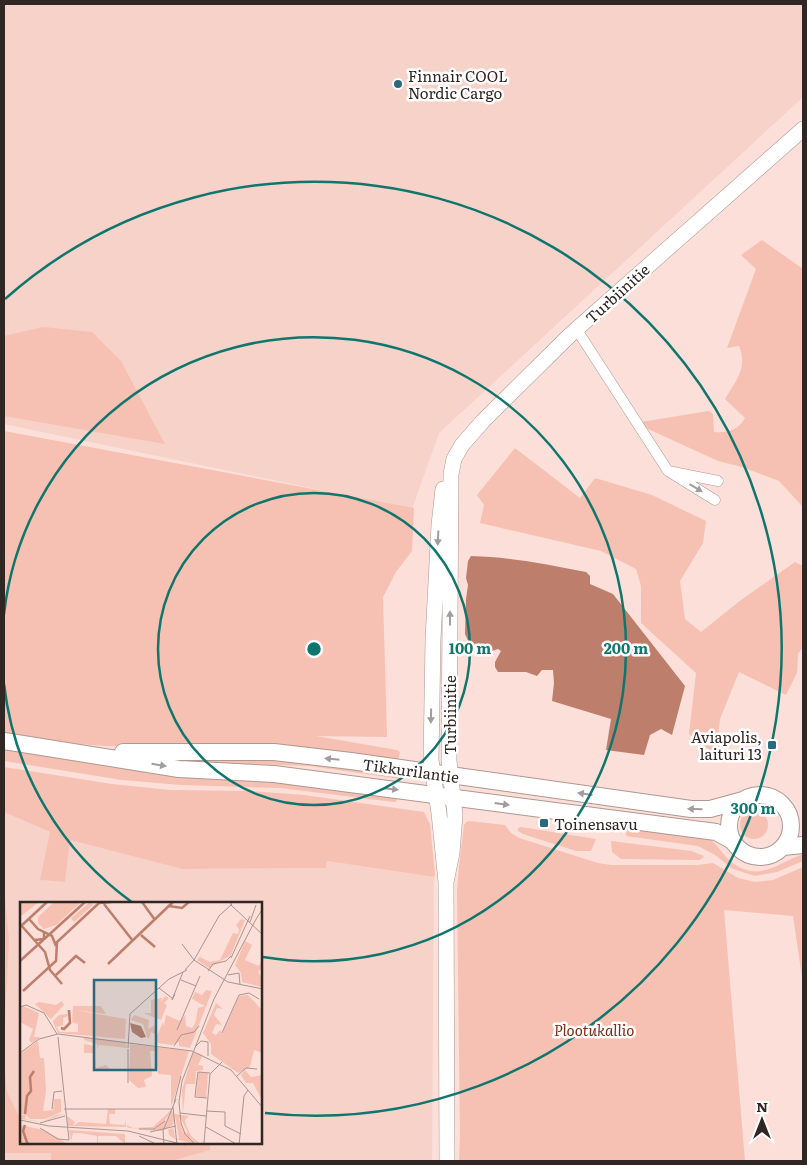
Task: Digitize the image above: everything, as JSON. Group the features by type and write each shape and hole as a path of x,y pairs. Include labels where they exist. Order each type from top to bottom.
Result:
{"main road":[{"name":"Tikkurilantie","path":"4,741 179,768 274,774 716,832 734,842"},
{"name":"Tikkurilantie","path":"76,752 274,752 351,761 691,809 710,809 743,800"},
{"path":"757,795 771,797 796,818 791,822 790,834 782,847 772,854 761,857 750,855 741,850 734,842 730,832 730,818 735,808 743,800 757,795"},
{"path":"782,847 803,845"}],"street":[{"name":"Turbiinitie","path":"432,773 430,760 438,525 444,486 454,459 483,421 576,330 803,129"},
{"path":"576,330 668,471 715,500"},
{"path":"668,471 718,481"},
{"name":"Turbiinitie","path":"450,474 449,760 451,776"},
{"path":"432,773 446,882 446,1161"},
{"path":"446,882 455,824 451,776"}],"shaded area":[{"path":"4,4 803,4 803,97 439,433 412,509 4,424"},
{"path":"471,556 529,561 586,572 590,576 590,584 613,594 685,686 672,735 661,729 650,735 644,755 606,750 611,719 552,701 553,670 542,670 537,676 526,672 498,672 495,662 501,651 498,649 489,652 485,647 471,647 465,634 468,585 466,578 468,561"},
{"path":"4,812 50,832 41,880 65,882 70,840 182,869 326,868 327,861 434,877 432,1161 4,1161"}],"green space":[{"path":"762,240 803,269 803,507 779,481 742,467 718,461 635,423 708,411 713,414 714,432 724,432 732,430 745,418 725,399 737,380 742,361 739,346 727,348 756,269 741,255"},
{"path":"43,327 92,332 121,361 165,444 4,416 4,336"},
{"path":"4,431 414,508 412,551 396,572 383,597 387,737 316,736 397,750 400,752 398,761 161,747 105,746 4,734"},
{"path":"515,448 580,498 595,478 652,495 706,521 703,543 680,581 685,619 701,632 741,600 795,562 803,566 803,647 798,654 797,673 786,695 739,672 720,719 716,755 689,734 696,673 641,623 641,586 636,569 601,551 480,523 484,505 477,495"},
{"path":"4,748 398,795 396,802 394,802 280,788 181,785 122,780 4,761"},
{"path":"175,757 273,759 400,775 400,779 310,766 174,762"},
{"path":"4,767 112,784 170,790 250,791 304,795 424,812 430,824 435,875 434,877 327,861 326,868 182,869 70,840 65,882 40,880 50,832 4,812"},
{"path":"754,811 764,815 768,825 764,835 754,839 744,835 740,825 744,815"},
{"name":"Plootukallio","path":"469,821 505,825 511,833 519,838 598,863 611,865 698,865 713,863 738,878 755,882 773,880 803,867 803,984 793,916 724,910 745,1161 459,1161 457,891 464,825"},
{"path":"627,827 708,838 715,843 730,861 740,868 750,871 768,870 803,854 803,861 777,872 755,876 733,869 715,855 698,846 626,836"},
{"path":"518,828 596,839 591,851 576,851 523,834 518,831"},
{"path":"611,841 691,851 704,856 699,860 621,859 612,852"},
{"path":"4,886 9,940 4,1041"},
{"path":"4,1062 7,1092 20,1118 20,1145 210,1145 210,1150 171,1161 51,1161 51,1153 4,1153"}],"place":[{"name":"Finnair COOL Nordic Cargo","path":"398,84"},
{"name":"Aviapolis, laituri 13","path":"772,745"},
{"name":"Toinensavu","path":"544,823"}]}
